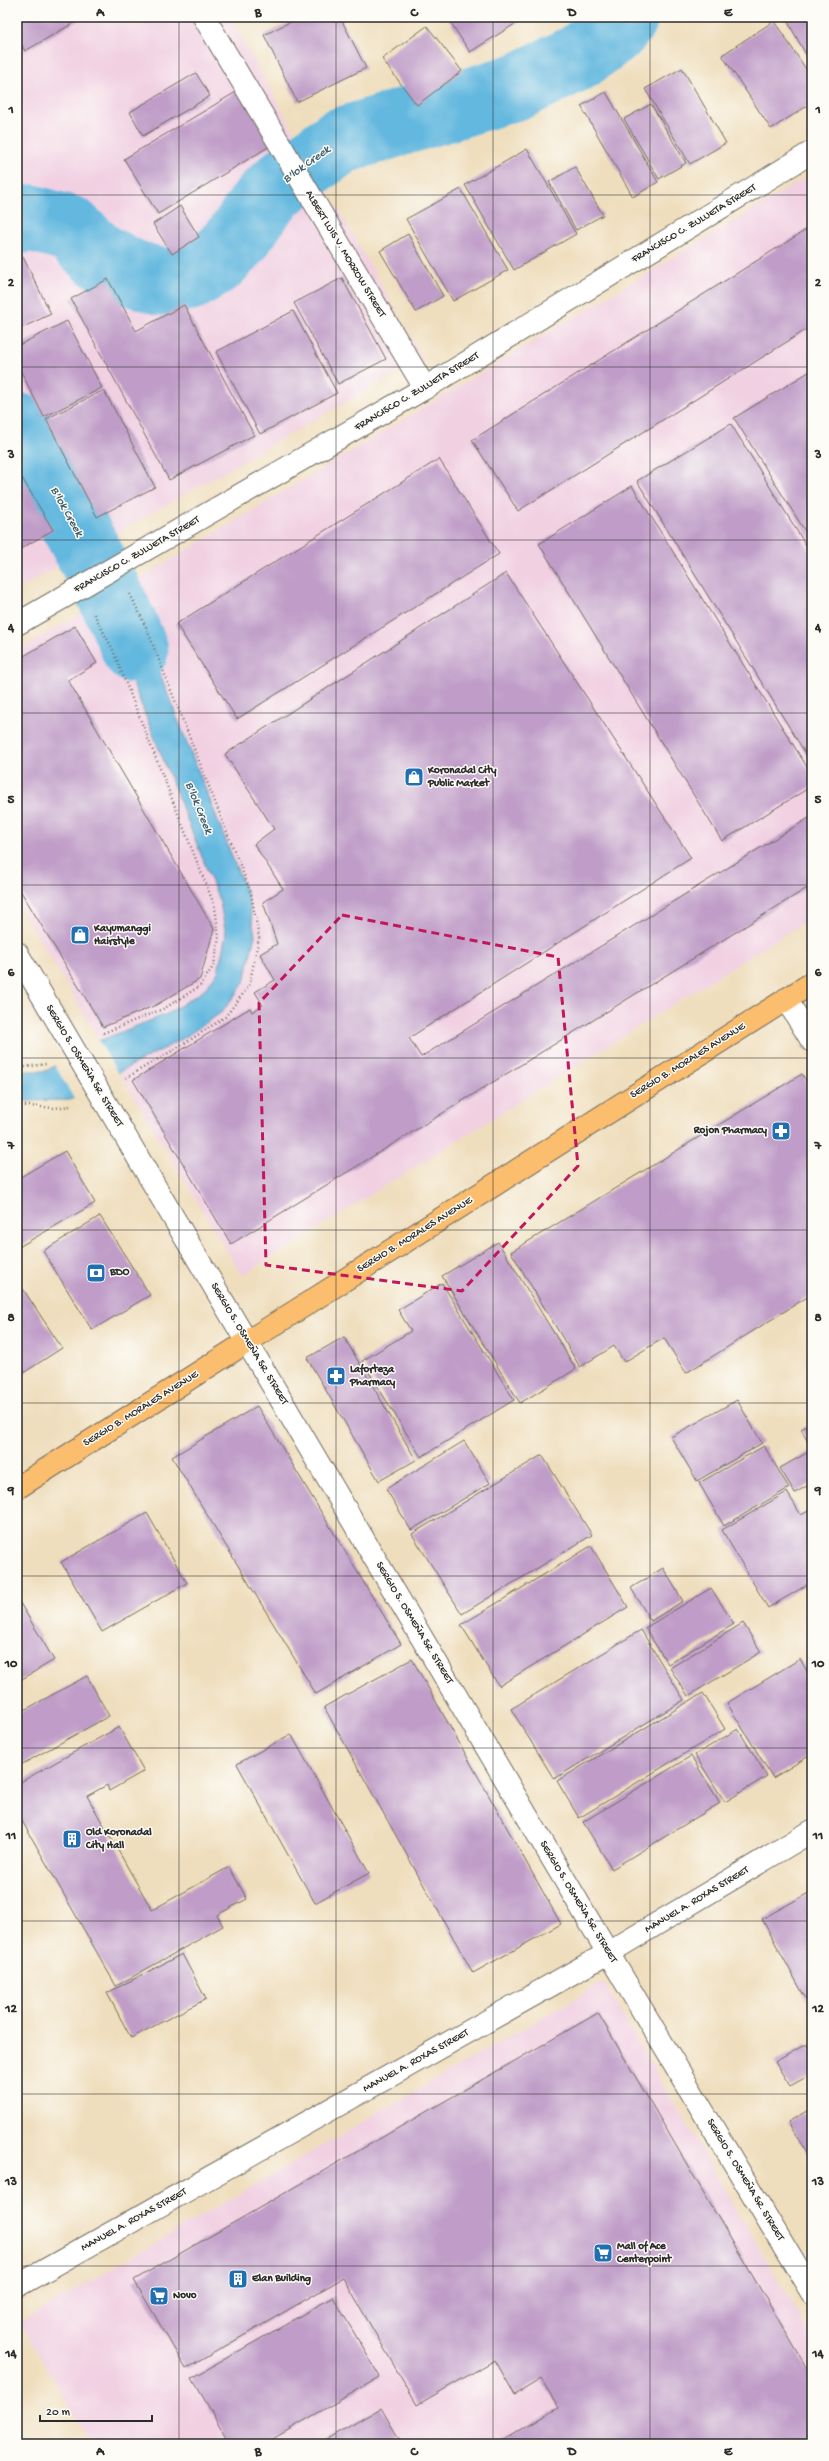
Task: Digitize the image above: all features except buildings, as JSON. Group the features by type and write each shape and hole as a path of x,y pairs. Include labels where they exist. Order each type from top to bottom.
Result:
{"main road":[{"name":"SERGIO B. MORALES AVENUE","path":"17,1488 812,982"}],"street":[{"name":"ALBERT LUIS V. MORROW STREET","path":"204,17 425,388"},
{"name":"FRANCISCO C. ZULUETA STREET","path":"17,624 425,388 812,152"},
{"name":"SERGIO S. OSMEÑA SR. STREET","path":"17,953 608,1953 812,2292"},
{"path":"786,999 812,1041"},
{"name":"MANUEL A. ROXAS STREET","path":"17,2286 608,1953 812,1831"}],"path":[{"path":"17,1105 54,1108 79,1105 98,1090 187,1042 225,1017 249,986 259,938 251,893 146,626 115,568"},
{"path":"74,1049 165,1008 200,986 214,965 219,938 214,907 118,663 80,588"}],"highlighted area":[{"path":"342,915 558,957 578,1166 462,1291 266,1265 259,1003"}],"shaded area":[{"path":"17,17 229,17 423,358 17,590"},
{"name":"Koronadal City Public Market","path":"812,174 812,917 242,1276 17,902 17,652"},
{"path":"603,1982 812,2337 812,2444 91,2444 20,2322"}],"water":[{"path":"115,573 136,614 247,894 255,935 244,983 222,1012 182,1039 70,1100 23,1101 17,1099 17,1071 46,1071 101,1040 167,1014 203,991 218,972 226,935 220,902 110,626 90,587"}],"pier":[{"path":"98,1039 118,1074 75,1100 54,1064"}],"waterway":[{"name":"B'lok Creek","path":"17,221 31,218 70,229 98,255 130,272 162,282 191,277 218,260 239,237 265,199 283,182 340,141 519,86 579,57 615,30 625,17"},
{"name":"B'lok Creek","path":"17,426 95,564 135,650"}],"place":[{"name":"Koronadal City Public Market","path":"414,777"},
{"name":"Kayumanggi Hairstyle","path":"80,935"},
{"name":"Rojon Pharmacy","path":"781,1131"},
{"name":"BDO","path":"96,1273"},
{"name":"Laforteza Pharmacy","path":"336,1376"},
{"name":"Old Koronadal City Hall","path":"72,1839"},
{"name":"Mall of Ace Centerpoint","path":"603,2253"},
{"name":"Elan Building","path":"238,2279"},
{"name":"Novo","path":"159,2296"}]}
